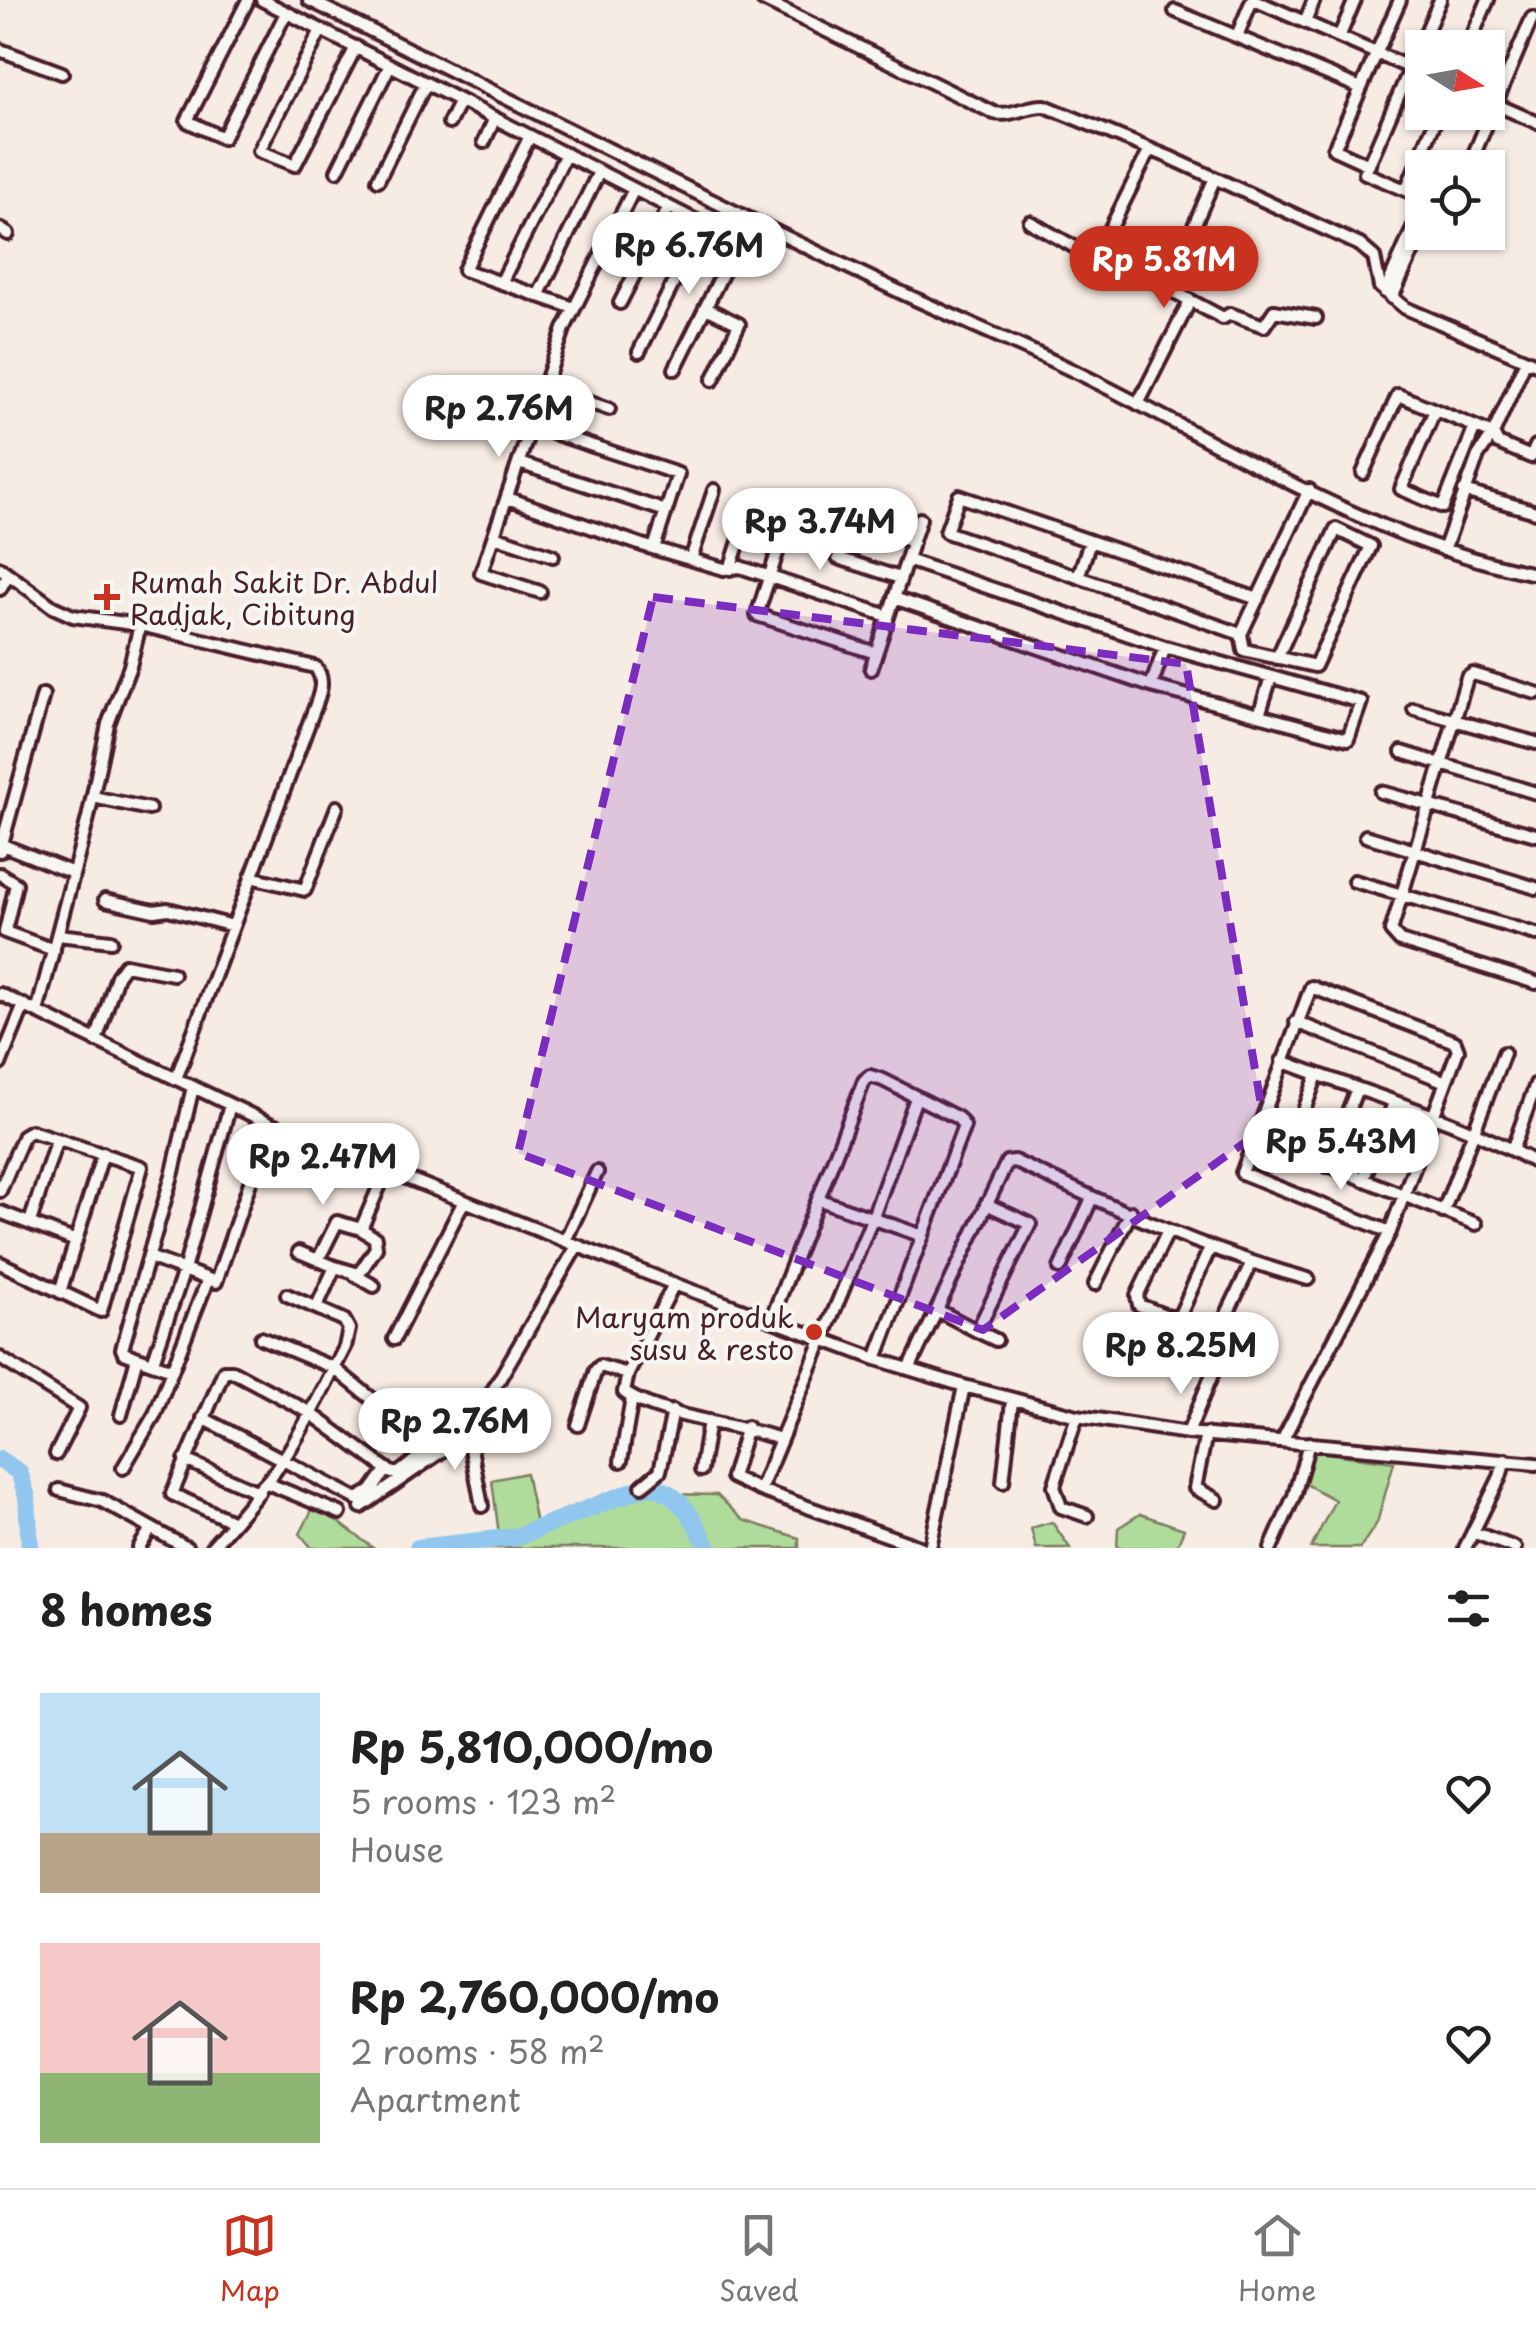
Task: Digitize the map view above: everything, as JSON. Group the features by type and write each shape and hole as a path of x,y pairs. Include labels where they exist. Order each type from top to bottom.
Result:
{"street":[{"path":"248,0 188,122 223,138 286,13"},
{"path":"262,0 738,242 675,369"},
{"path":"309,0 899,291 1141,398 1309,490 1444,550 1536,574"},
{"path":"763,0 994,113 1012,114 1045,106 1150,149 1369,250 1378,282 1405,308 1528,365 1536,376"},
{"path":"1237,36 1253,0 1270,3 1405,66"},
{"path":"1305,22 1314,0"},
{"path":"1340,37 1355,0"},
{"path":"1368,165 1334,149 1400,0"},
{"path":"1427,30 1440,0"},
{"path":"1475,30 1488,0"},
{"path":"1175,10 1361,88"},
{"path":"1505,74 1532,18"},
{"path":"321,30 259,151 295,165 356,47"},
{"path":"0,50 62,73"},
{"path":"337,171 390,65"},
{"path":"1405,80 1365,172 1405,190"},
{"path":"378,180 426,83"},
{"path":"449,123 460,100"},
{"path":"1505,109 1536,122"},
{"path":"484,142 495,118"},
{"path":"530,136 464,270 574,308"},
{"path":"1096,258 1150,149"},
{"path":"501,283 566,154"},
{"path":"538,296 599,172"},
{"path":"1187,242 1214,180"},
{"path":"540,592 481,573 574,308 634,189"},
{"path":"620,303 668,207"},
{"path":"1030,222 1129,277 1137,272 1223,318 1230,314 1262,326 1266,326 1274,311 1316,318"},
{"path":"639,352 703,224"},
{"path":"1388,295 1407,250"},
{"path":"1388,295 1412,250"},
{"path":"1141,398 1189,303"},
{"path":"706,308 739,324 712,380"},
{"path":"1444,550 1478,456 1528,365"},
{"path":"545,388 609,409"},
{"path":"1363,473 1398,395 1493,434 1498,443 1534,454"},
{"path":"1435,410 1401,489 1443,507 1475,428"},
{"path":"532,426 678,474 654,548"},
{"path":"520,462 666,511"},
{"path":"691,560 714,490"},
{"path":"1277,658 1336,529 1371,546 1315,666 1277,658 1244,650 1241,634 1309,490"},
{"path":"1464,491 1536,512"},
{"path":"1241,634 946,532 959,496 1258,599"},
{"path":"507,498 691,560 740,568 888,616"},
{"path":"730,568 752,502"},
{"path":"871,670 920,519"},
{"path":"851,522 913,542"},
{"path":"494,536 553,556"},
{"path":"1078,576 1090,542"},
{"path":"780,544 757,615 876,654"},
{"path":"838,558 900,578"},
{"path":"894,598 1151,686 1348,740 1361,702 1165,647 906,560"},
{"path":"0,589 4,572 62,612 315,666 320,671 318,694 176,1078"},
{"path":"37,1012 108,724 140,626"},
{"path":"1151,686 1165,647"},
{"path":"1536,693 1470,674 1390,931 1395,938 1536,983"},
{"path":"1260,715 1271,677"},
{"path":"42,694 1,847 74,872"},
{"path":"1414,709 1536,744"},
{"path":"1402,752 1536,793"},
{"path":"1381,792 1536,836"},
{"path":"93,796 149,809"},
{"path":"251,877 304,890 337,808"},
{"path":"1366,836 1536,888"},
{"path":"0,874 16,884 5,932 54,950"},
{"path":"1354,881 1536,934"},
{"path":"105,900 154,911 168,909 233,926"},
{"path":"58,935 111,942"},
{"path":"96,1041 117,976 125,965 173,974"},
{"path":"1282,1441 1390,1232 1458,1050 1455,1042 1310,989 1242,1172 1390,1232"},
{"path":"0,994 270,1124 386,1171 674,1284 876,1358 1012,1401 1077,1416 1188,1433 1536,1464"},
{"path":"0,1064 24,1006"},
{"path":"1296,1022 1446,1082"},
{"path":"1443,1212 1504,1053"},
{"path":"1282,1061 1476,1132 1536,1162"},
{"path":"1289,1150 1317,1074"},
{"path":"772,1320 868,1078 882,1080 963,1121 964,1126 876,1358"},
{"path":"1513,1148 1536,1084"},
{"path":"172,1370 122,1349 193,1087"},
{"path":"1327,1166 1356,1090"},
{"path":"760,1490 824,1339 916,1098"},
{"path":"1364,1180 1394,1103"},
{"path":"153,1362 184,1270 230,1105"},
{"path":"149,1257 216,1282 270,1124"},
{"path":"0,1191 4,1170 27,1132 139,1164 142,1172 103,1306 98,1311 0,1264"},
{"path":"1255,1136 1476,1224"},
{"path":"30,1222 57,1139"},
{"path":"60,1292 103,1153"},
{"path":"909,1369 1004,1164 1014,1161 1210,1248 1308,1279"},
{"path":"361,1229 386,1171"},
{"path":"565,1240 597,1172"},
{"path":"1060,1268 1092,1198"},
{"path":"820,1200 923,1236"},
{"path":"394,1339 464,1201"},
{"path":"977,1331 1030,1226 986,1204"},
{"path":"0,1212 76,1241"},
{"path":"1095,1284 1131,1212"},
{"path":"318,1260 337,1222 361,1229 374,1238 376,1248 364,1269 354,1274"},
{"path":"1168,1231 1137,1296 1139,1305 1172,1318 1180,1315 1210,1248"},
{"path":"361,1507 471,1428 576,1246"},
{"path":"298,1252 374,1286"},
{"path":"1218,1332 1251,1264"},
{"path":"317,1306 335,1267"},
{"path":"123,1468 156,1414 208,1279"},
{"path":"674,1284 628,1374 624,1392 672,1411 780,1439"},
{"path":"210,1548 264,1487 346,1346 348,1324 287,1294"},
{"path":"937,1310 996,1340"},
{"path":"234,1522 173,1496 172,1490 221,1374 230,1370 309,1412 388,1469 398,1473 427,1453 427,1446 334,1368 261,1338"},
{"path":"1188,1433 1213,1372 1212,1366 1198,1354"},
{"path":"0,1358 79,1408 56,1454"},
{"path":"121,1415 137,1358"},
{"path":"578,1424 600,1366 628,1374"},
{"path":"748,1428 732,1478 919,1547 964,1386"},
{"path":"621,1461 632,1398"},
{"path":"1003,1482 1012,1401"},
{"path":"642,1486 660,1471 672,1411"},
{"path":"1077,1416 1054,1486 1061,1507 1086,1516"},
{"path":"203,1418 357,1499 371,1491 388,1469"},
{"path":"701,1470 709,1420"},
{"path":"471,1428 540,1426"},
{"path":"471,1428 482,1506"},
{"path":"1206,1434 1196,1490 1217,1500"},
{"path":"1271,1548 1294,1496 1309,1443"},
{"path":"185,1460 340,1513"},
{"path":"1464,1548 1505,1460"},
{"path":"59,1490 102,1501 187,1548"},
{"path":"139,1548 150,1530"},
{"path":"1473,1532 1515,1548"}],"highlighted area":[{"path":"653,597 1186,664 1265,1128 983,1330 518,1153"}],"green space":[{"path":"1310,1451 1394,1462 1377,1523 1360,1548 1311,1548 1335,1500 1304,1483"},
{"path":"526,1473 538,1534 620,1493 717,1495 743,1520 799,1538 799,1548 421,1548 464,1540 500,1543 492,1480"},
{"path":"315,1504 373,1548 312,1548 300,1534"},
{"path":"1140,1514 1184,1529 1176,1548 1117,1548 1118,1528"},
{"path":"1052,1522 1070,1548 1036,1548 1031,1528"}],"waterway":[{"path":"0,1460 19,1472 27,1497 30,1548"},
{"path":"418,1548 516,1537 649,1485 678,1501 708,1548"}],"place":[{"name":"Rumah Sakit Dr. Abdul Radjak, Cibitung","path":"107,597"},
{"name":"Maryam produk susu & resto","path":"814,1332"}]}
